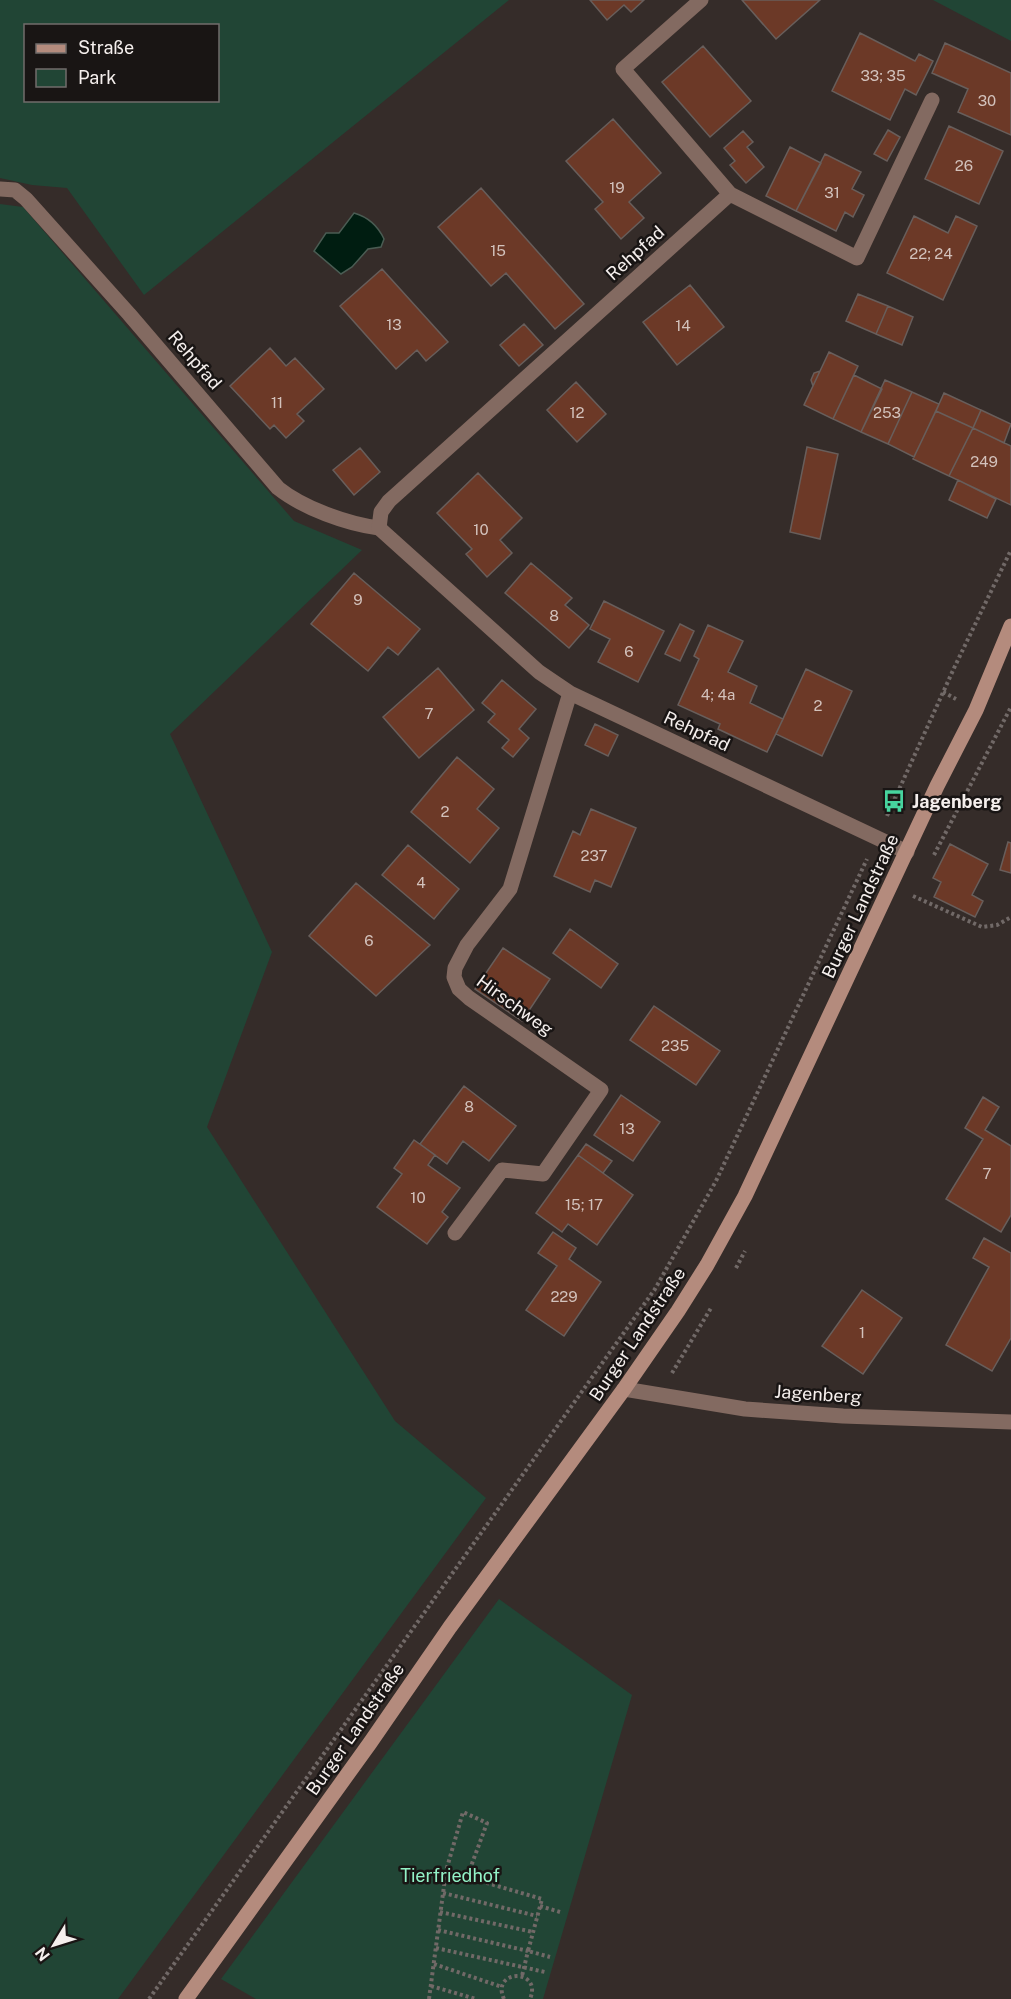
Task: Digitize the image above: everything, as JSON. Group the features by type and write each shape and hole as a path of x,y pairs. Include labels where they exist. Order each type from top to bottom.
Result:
{"main road":[{"name":"Burger Landstraße","path":"186,1999 370,1743 450,1627 624,1389 678,1311 707,1264 745,1196 906,852 976,710 1011,626"}],"street":[{"path":"701,0 622,69 730,194 857,258 932,100"},
{"name":"Rehpfad","path":"0,189 15,190 26,199 129,314 278,488 290,497 310,508 361,526 379,528 539,672 570,693 906,852"},
{"name":"Rehpfad","path":"379,528 381,512 389,501 730,194"},
{"name":"Hirschweg","path":"455,1233 502,1170 543,1174 601,1090 469,998 459,989 454,977 457,962 467,945 510,889 570,693"},
{"name":"Jagenberg","path":"624,1389 745,1409 843,1416 1011,1422"}],"path":[{"path":"149,1999 655,1289 716,1181 1011,550"},
{"path":"913,896 982,927 997,925 1011,917"},
{"path":"429,1999 446,1871 463,1812 487,1823 467,1877"},
{"path":"446,1871 542,1899 522,1976"},
{"path":"443,1893 537,1916"},
{"path":"540,1906 560,1912"},
{"path":"440,1912 533,1932"},
{"path":"438,1930 550,1957"},
{"path":"436,1948 545,1972"},
{"path":"434,1964 502,1987"},
{"path":"504,1999 502,1987 508,1978 516,1976 522,1976 530,1982 532,1987 530,1999"},
{"path":"431,1986 476,1999"}],"green space":[{"path":"0,0 509,0 144,295 67,188 32,185 0,178"},
{"path":"933,0 1011,0 1011,41"},
{"path":"0,204 23,207 294,521 362,550 170,734 272,952 207,1127 395,1421 486,1498 118,1999 0,1999"},
{"name":"Tierfriedhof","path":"499,1599 632,1695 543,1999 256,1999 221,1979"}],"shaded area":[{"path":"354,213 372,223 384,239 381,247 368,249 352,267 341,274 314,251 326,233 339,233"}],"building":[{"path":"590,0 644,0 631,12 624,5 607,20"},
{"path":"742,0 820,0 776,39"},
{"path":"860,33 915,61 919,54 933,61 916,95 905,89 890,120 832,91"},
{"path":"945,43 1011,73 1011,135 958,112 968,89 932,73"},
{"path":"703,46 751,101 710,137 662,82"},
{"path":"613,119 661,173 629,202 644,218 621,239 595,209 603,202 566,161"},
{"path":"949,126 1003,151 979,204 925,179"},
{"path":"888,130 900,137 887,161 874,154"},
{"path":"743,131 753,142 747,147 764,167 746,183 730,165 735,161 724,148"},
{"path":"790,147 821,163 796,211 766,196"},
{"path":"825,154 861,172 852,189 864,195 853,217 845,212 836,231 796,211"},
{"path":"481,188 584,304 555,329 506,273 491,286 438,227"},
{"path":"914,216 948,233 956,216 977,226 943,300 887,273"},
{"path":"382,269 448,342 426,361 417,350 396,369 340,306"},
{"path":"690,285 724,327 677,365 643,322"},
{"path":"858,294 888,306 876,334 846,321"},
{"path":"888,306 913,317 902,345 876,334"},
{"path":"524,324 543,345 519,366 500,345"},
{"path":"270,348 286,366 295,358 324,389 297,414 304,421 286,438 274,425 270,429 230,386"},
{"path":"829,352 858,366 833,419 804,405"},
{"path":"820,371 813,386 811,380 814,373"},
{"path":"854,375 882,389 861,432 833,419"},
{"path":"885,380 912,392 888,444 861,432"},
{"path":"576,382 606,414 577,442 547,410"},
{"path":"912,392 939,404 914,457 888,444"},
{"path":"944,393 981,410 973,428 936,411"},
{"path":"981,410 1011,424 1004,443 973,428"},
{"path":"936,411 973,428 949,476 913,459"},
{"path":"973,428 1011,446 1011,505 949,476"},
{"path":"807,447 838,454 820,539 790,532"},
{"path":"360,448 380,472 354,495 333,470"},
{"path":"478,473 522,518 500,540 512,553 487,577 466,554 472,549 437,513"},
{"path":"958,480 996,499 987,518 949,500"},
{"path":"531,563 572,598 565,605 589,625 569,648 505,593"},
{"path":"354,573 420,629 398,655 388,647 368,671 311,624"},
{"path":"604,601 664,631 638,682 598,662 610,639 590,629"},
{"path":"680,624 694,631 680,661 665,654"},
{"path":"708,625 743,641 728,672 757,686 750,703 783,719 767,752 718,729 720,724 678,705 699,659 694,656"},
{"path":"438,668 474,710 419,758 383,717"},
{"path":"806,669 852,691 822,756 776,734"},
{"path":"502,680 536,709 519,729 529,738 513,757 502,748 509,740 488,722 495,714 482,703"},
{"path":"595,724 618,735 608,756 585,745"},
{"path":"457,757 494,789 477,809 499,828 470,863 411,812"},
{"path":"591,809 636,828 611,887 595,880 590,892 554,876 573,831 580,835"},
{"path":"1008,842 1011,843 1011,873 1000,870"},
{"path":"950,844 988,864 972,895 983,901 975,917 934,897 941,882 933,878"},
{"path":"408,845 459,889 434,919 382,875"},
{"path":"356,883 430,945 376,996 309,936"},
{"path":"570,929 618,964 601,988 553,953"},
{"path":"503,948 550,979 522,1021 475,989"},
{"path":"654,1006 720,1051 696,1085 630,1040"},
{"path":"464,1086 516,1126 489,1161 463,1141 447,1164 420,1144"},
{"path":"621,1095 660,1122 633,1161 594,1135"},
{"path":"983,1097 999,1107 985,1130 1011,1146 1011,1215 1001,1232 946,1199 983,1139 965,1128"},
{"path":"414,1140 435,1155 428,1165 460,1188 442,1212 448,1217 427,1244 377,1207 402,1174 394,1168"},
{"path":"586,1144 612,1161 603,1173 578,1155"},
{"path":"578,1155 633,1195 597,1245 568,1224 562,1232 536,1213"},
{"path":"553,1232 576,1248 569,1259 601,1282 564,1336 526,1310 557,1266 538,1253"},
{"path":"984,1238 1011,1253 1011,1338 992,1371 946,1345 989,1267 973,1258"},
{"path":"862,1290 902,1318 863,1374 822,1346"}],"place":[{"name":"Jagenberg","path":"894,801"}]}
